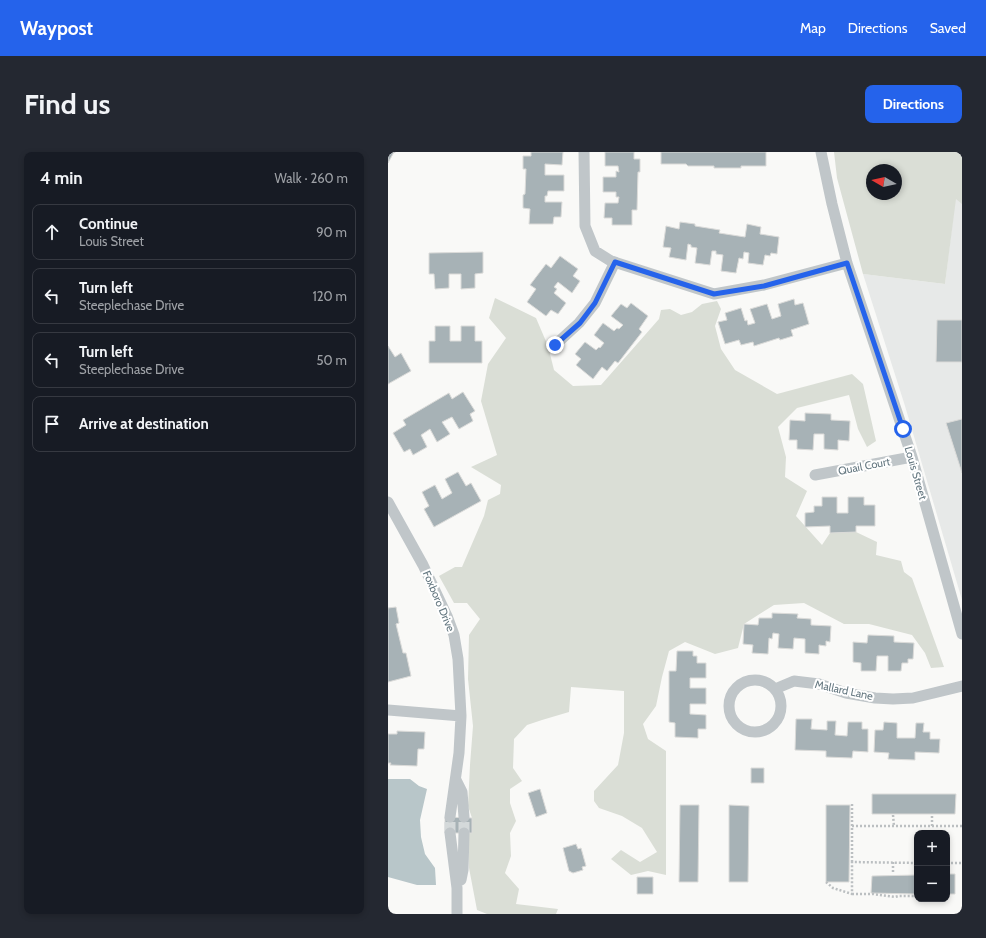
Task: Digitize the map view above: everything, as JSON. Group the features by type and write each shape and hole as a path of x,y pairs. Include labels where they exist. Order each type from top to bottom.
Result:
{"street":[{"path":"584,152 585,226 595,251 615,262 714,294 764,286 847,263"},
{"name":"Louis Street","path":"821,152 847,263 912,457 962,634"},
{"path":"555,345 580,323 595,303 615,262"},
{"name":"Quail Court","path":"815,475 912,457"},
{"name":"Foxboro Drive","path":"388,502 423,565 447,616 454,635 458,659 461,716 456,780 450,818"},
{"path":"753,680 769,684 775,690 779,696 781,704 777,721 771,727 763,731 754,732 738,726 733,719 730,706 733,694 738,687 753,680"},
{"name":"Mallard Lane","path":"775,690 794,681 819,684 846,692 875,698 893,699 913,698 962,686"},
{"path":"388,710 461,716"},
{"name":"Foxboro Drive","path":"456,780 462,792 464,817"},
{"path":"450,833 457,888 457,914"},
{"path":"457,888 463,870 464,833"}],"path":[{"path":"852,803 852,894"},
{"path":"893,815 894,826"},
{"path":"932,816 932,826"},
{"path":"852,826 962,826"},
{"path":"852,862 914,863"},
{"path":"893,862 893,873"},
{"path":"950,863 962,863"},
{"path":"826,882 833,888 852,894 873,894 895,897 914,896"}],"shaded area":[{"path":"834,152 962,152 962,204 956,199 945,284 863,274 837,178"},
{"path":"961,152 962,600 905,406 863,274 945,284"},
{"path":"495,298 536,318 548,346 554,370 573,386 601,385 659,319 661,310 670,309 681,315 692,312 702,304 717,301 721,309 715,326 721,349 735,370 777,394 852,374 863,384 876,441 867,447 858,429 849,395 797,408 778,427 786,457 785,477 807,491 796,516 822,545 830,533 856,532 877,542 876,555 901,561 904,572 912,578 944,667 931,668 925,653 912,635 869,624 844,624 804,603 774,605 744,624 738,648 715,654 685,642 669,651 656,706 643,724 648,739 666,751 666,875 648,871 631,875 611,859 621,850 640,862 657,852 642,828 622,816 599,808 594,801 594,791 618,765 624,733 624,691 571,687 569,712 527,725 514,739 513,768 522,781 510,789 510,803 516,821 510,833 511,856 505,873 519,889 516,904 558,909 556,914 487,914 477,910 469,868 468,833 472,833 472,818 468,806 473,726 468,679 469,635 480,619 467,603 454,603 439,576 455,567 462,567 484,516 488,500 500,494 501,485 471,467 497,455 481,401 488,364 506,338 489,318"},
{"path":"388,779 410,779 419,786 427,789 420,820 421,837 425,854 435,868 436,885 417,885 388,877"}],"building":[{"path":"388,152 394,152 388,163"},
{"path":"531,152 563,152 562,165 545,164 545,175 564,175 564,191 548,191 547,196 545,196 545,202 562,202 561,217 554,217 553,224 529,224 530,209 523,208 526,169 523,169 523,156 531,156"},
{"path":"605,152 634,152 634,159 640,159 640,172 638,172 637,210 632,210 632,225 612,225 612,218 604,218 605,203 618,203 619,197 616,197 616,192 603,192 603,177 616,177 616,171 619,172 618,166 605,166"},
{"path":"661,152 766,152 766,166 714,168 714,166 661,164"},
{"path":"680,222 720,230 719,233 745,237 747,224 761,227 760,234 779,237 777,254 771,253 770,256 765,255 763,265 748,263 749,253 744,252 743,259 739,258 736,273 721,271 723,255 716,254 716,251 712,251 710,265 695,263 697,248 691,247 691,245 688,244 686,260 669,257 671,248 663,247 666,226 679,229"},
{"path":"483,252 483,273 475,274 475,288 461,289 461,274 449,274 449,288 435,289 434,274 429,274 429,253"},
{"path":"560,256 578,269 573,276 580,281 572,293 558,282 554,287 557,289 554,293 566,303 558,314 551,310 546,316 527,302 536,289 530,285 546,264 551,268"},
{"path":"794,299 795,305 803,303 809,324 791,330 793,336 780,340 779,338 754,346 753,342 741,345 739,340 725,344 718,322 727,320 725,313 741,308 745,321 747,320 748,325 755,323 750,309 767,304 772,319 781,316 778,304"},
{"path":"631,303 648,316 639,329 642,332 618,363 615,361 607,371 602,367 593,379 576,365 581,359 575,354 585,342 596,350 599,347 600,348 604,343 594,335 603,323 614,331 617,328 619,329 623,325 611,316 621,304 627,308"},
{"path":"937,320 962,320 962,362 936,362"},
{"path":"435,326 450,326 450,341 461,341 461,326 475,326 475,341 482,341 482,363 429,363 429,341 435,341"},
{"path":"388,346 395,357 401,353 411,371 388,384"},
{"path":"463,392 475,411 470,414 473,421 459,429 452,417 442,422 450,434 437,442 430,429 421,435 427,447 413,455 410,449 404,452 393,433 406,425 403,420 449,393 452,399"},
{"path":"805,413 831,414 831,420 850,421 849,441 838,440 838,450 824,449 824,434 814,434 813,450 797,449 797,440 789,440 790,420 805,421"},
{"path":"962,419 962,473 946,423"},
{"path":"458,472 466,486 471,483 481,501 434,527 424,509 429,506 422,492 435,485 442,499 452,493 445,479"},
{"path":"822,497 837,497 837,513 848,513 848,497 864,497 864,505 875,505 875,526 856,526 856,532 830,533 830,526 805,527 805,513 814,512 814,506 822,506"},
{"path":"396,607 399,623 396,624 403,653 406,653 411,676 388,682 388,608"},
{"path":"772,613 798,614 797,618 811,619 811,625 831,626 830,642 826,641 826,646 819,645 819,654 805,653 805,639 794,638 793,649 778,648 779,634 773,633 772,639 769,638 768,654 752,653 753,645 743,644 744,624 758,625 759,618 772,618"},
{"path":"868,635 894,636 894,642 914,643 913,659 908,659 908,663 902,663 901,671 888,671 888,656 877,656 876,671 861,671 861,663 853,662 853,642 867,643"},
{"path":"677,651 693,651 693,656 697,656 697,663 706,663 706,678 690,678 690,688 706,688 706,704 690,704 690,714 706,715 706,729 698,729 698,738 675,737 675,723 669,722 669,671 676,671"},
{"path":"796,719 812,719 811,729 827,730 827,721 836,721 835,735 847,736 848,722 862,722 862,729 868,729 868,752 853,751 852,758 826,757 826,751 795,750"},
{"path":"884,722 897,723 897,738 915,738 916,723 924,723 923,732 930,732 930,739 940,739 939,753 915,752 915,760 888,759 889,753 874,752 875,730 883,730"},
{"path":"397,731 425,732 424,749 418,749 417,766 390,765 391,763 388,763 388,734 397,734"},
{"path":"751,768 764,768 764,783 751,783"},
{"path":"540,789 547,813 536,817 528,793"},
{"path":"872,794 956,794 955,814 872,814"},
{"path":"680,805 699,805 698,882 679,882"},
{"path":"729,805 749,806 748,882 729,882"},
{"path":"826,805 850,805 849,882 826,882"},
{"path":"445,817 472,818 472,833 445,833"},
{"path":"576,844 578,849 581,848 586,866 582,867 583,870 573,873 569,871 563,848"},
{"path":"950,874 955,874 955,894 950,894"},
{"path":"914,875 914,894 871,893 872,876"},
{"path":"637,877 653,877 653,894 637,894"}],"tunnel":[{"path":"450,817 450,833"},
{"path":"464,817 464,833"}],"route":[{"path":"555,345 580,323 595,303 615,262 714,294 764,286 847,263 903,429"}]}
